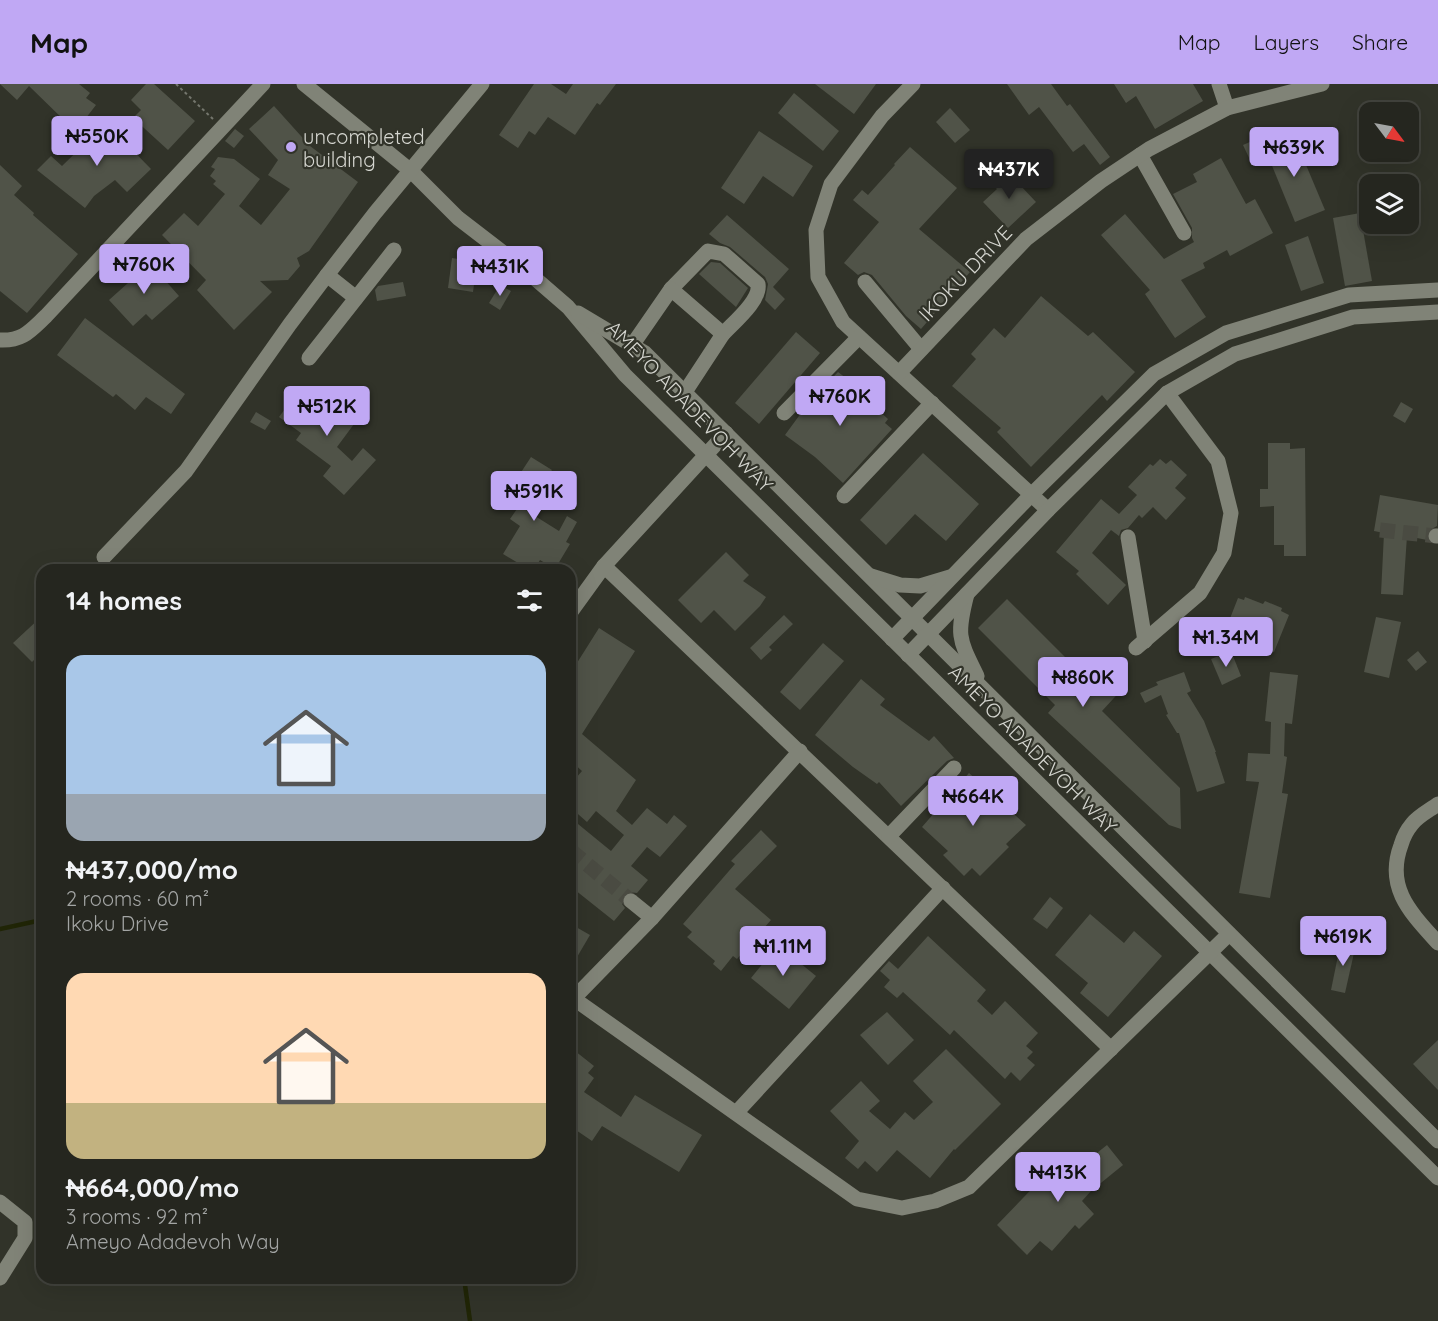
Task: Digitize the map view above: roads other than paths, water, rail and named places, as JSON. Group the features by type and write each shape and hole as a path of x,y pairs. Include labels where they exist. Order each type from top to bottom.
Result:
{"street":[{"path":"0,340 14,340 28,333 263,84"},
{"path":"304,84 411,171 458,218 523,268 568,308"},
{"path":"104,556 186,471 327,275 482,84"},
{"path":"913,84 882,116 831,184 816,230 818,277 843,322 1048,510"},
{"path":"1219,84 1227,108"},
{"name":"IKOKU DRIVE","path":"899,373 1026,239 1062,209 1140,154 1227,108 1322,84"},
{"path":"1140,154 1184,233"},
{"path":"309,358 394,250"},
{"path":"633,344 671,289 708,251 724,254 759,284 760,291 756,299 723,334 685,392"},
{"path":"327,275 356,298"},
{"path":"865,282 921,349"},
{"path":"671,289 723,334"},
{"path":"892,639 1032,494 1154,374 1226,333 1348,295 1438,290"},
{"name":"AMEYO ADADEVOH WAY","path":"568,308 645,352 1438,1141"},
{"name":"AMEYO ADADEVOH WAY","path":"568,308 625,375 1438,1178"},
{"path":"908,655 1048,510 1167,393 1235,354 1353,317 1438,312"},
{"path":"784,412 859,337"},
{"path":"1128,537 1140,644 1200,593 1224,553 1232,513 1218,462 1167,393"},
{"path":"844,496 932,403"},
{"path":"576,605 604,566 726,433"},
{"path":"604,566 1111,1049"},
{"path":"869,575 900,585 920,586 952,576"},
{"path":"968,593 960,621 961,644 984,690"},
{"path":"576,993 652,918 800,751"},
{"path":"889,836 954,768"},
{"path":"1438,804 1412,823 1400,846 1394,872 1400,891 1414,916 1438,943"},
{"path":"736,1113 943,888"},
{"path":"631,901 652,918"},
{"path":"576,1000 857,1198 902,1208 935,1201 969,1187 1229,934"},
{"path":"0,1202 25,1222 26,1238 12,1263 0,1278"}],"waterway":[{"path":"0,929 36,921"},
{"path":"465,1284 470,1321"}],"tunnel":[{"path":"1380,530 1436,536"},
{"path":"576,855 631,901"}],"place":[{"name":"uncompleted building","path":"291,147"}]}
